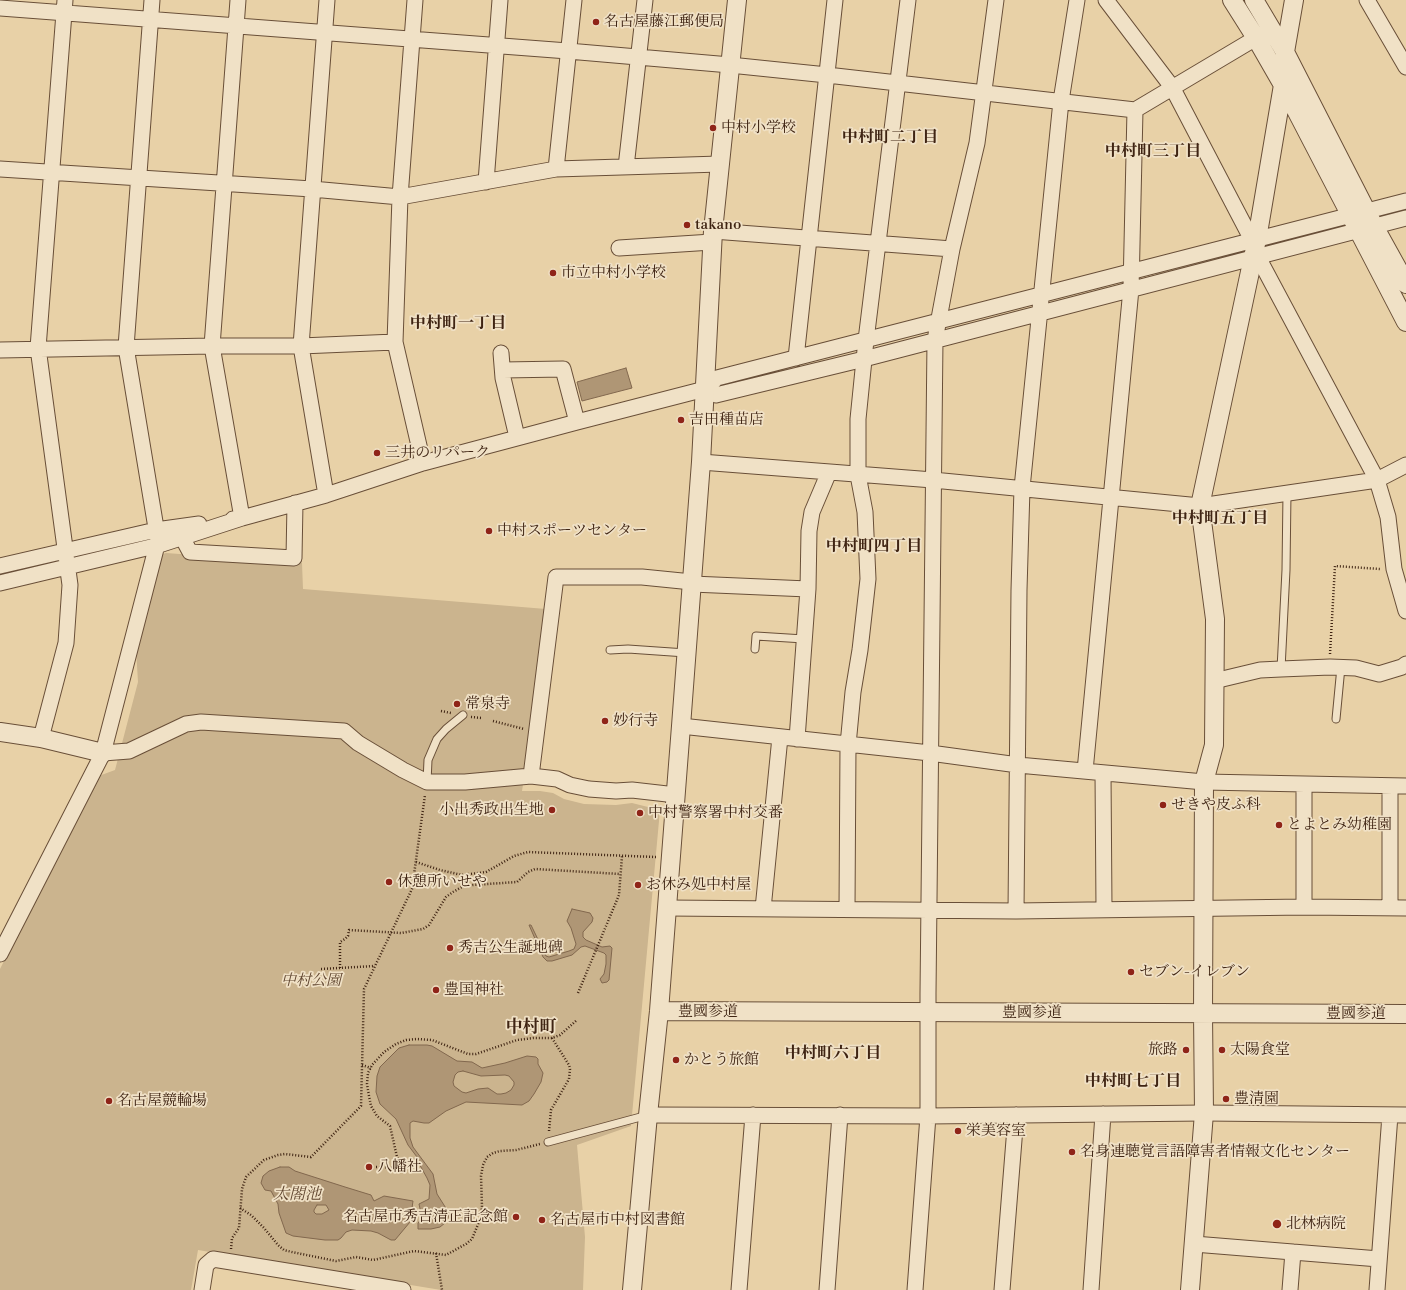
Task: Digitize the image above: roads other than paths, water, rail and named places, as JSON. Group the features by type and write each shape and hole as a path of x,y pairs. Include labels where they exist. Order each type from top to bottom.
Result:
{"street":[{"path":"0,954 103,753 157,540 126,347 152,0"},
{"path":"238,0 212,346 242,518"},
{"path":"326,495 301,346 327,0"},
{"path":"415,0 400,197 395,342 423,463"},
{"path":"486,182 500,0"},
{"path":"556,169 574,0"},
{"path":"626,167 645,0"},
{"path":"632,1290 659,1012 676,795 701,462 713,236 737,0"},
{"path":"796,358 835,0"},
{"path":"847,909 848,745 853,692 860,650 868,580 865,512 858,475 858,419 866,340 908,0"},
{"path":"915,1290 928,1116 928,910 935,340 937,322 952,249 977,143 996,0"},
{"path":"1016,911 1019,590 1022,488 1061,101 1076,0"},
{"path":"1106,0 1172,87 1255,239"},
{"path":"1232,0 1256,38 1363,221 1406,284"},
{"path":"1254,0 1285,52 1363,221 1406,322"},
{"path":"1190,1290 1204,1114 1204,782 1214,744 1215,619 1200,506 1256,258 1255,239 1283,85 1285,52 1294,0"},
{"path":"1367,0 1406,67"},
{"path":"41,738 66,643 70,586 38,348 64,6"},
{"path":"0,8 64,6 151,19 730,65 1135,110 1256,38"},
{"path":"1085,771 1131,289 1135,110"},
{"path":"0,169 312,189 400,197 556,169 720,164"},
{"path":"705,389 716,395 864,359 1256,258 1363,221 1406,201"},
{"path":"0,583 68,567 157,540 326,495 423,463 517,437 705,389 717,378 1255,239 1363,221 1406,218"},
{"path":"619,248 713,236 809,238 952,249"},
{"path":"1256,258 1376,480 1388,517 1394,569 1406,610"},
{"path":"0,350 38,348 301,346 395,342"},
{"path":"501,353 502,370 517,437"},
{"path":"502,370 563,369 577,422"},
{"path":"701,462 933,480 1200,506 1376,480 1406,465"},
{"path":"798,739 808,589 809,531 812,512 829,472"},
{"path":"182,537 190,552 294,558 295,503"},
{"path":"0,566 66,551 182,537 242,518"},
{"path":"531,776 556,577 642,577 692,583 808,589"},
{"path":"1214,682 1260,670 1335,667 1356,668 1379,674 1402,667 1406,664"},
{"path":"1,733 41,738 103,753 129,751 186,724 201,722 344,731 358,743 403,770 427,782 465,782 531,776 557,779 570,785 589,789 632,790 676,795"},
{"path":"681,726 1018,764 1204,782 1406,786"},
{"path":"763,909 780,737"},
{"path":"1104,773 1104,909"},
{"path":"1304,785 1304,907"},
{"path":"1390,786 1390,907"},
{"path":"667,908 1016,911 1304,907 1406,908"},
{"name":"豊國参道","path":"659,1012 1406,1014"},
{"path":"1091,1290 1103,1114"},
{"path":"648,1115 1406,1115"},
{"path":"739,1290 753,1115"},
{"path":"1002,1290 1016,1115"},
{"path":"1377,1290 1390,1115"},
{"path":"827,1290 840,1116"},
{"path":"1194,1244 1379,1259"},
{"path":"1290,1290 1293,1252"},
{"path":"202,1290 206,1265 214,1259 333,1284 403,1290"}],"lane":[{"path":"1281,669 1286,570 1287,493"},
{"path":"755,649 756,636 804,639"},
{"path":"610,650 628,649 686,653"},
{"path":"1335,667 1336,719"},
{"path":"427,782 428,760 437,739 446,729 463,715"},
{"path":"548,1142 648,1115"}],"water":[{"path":"626,368 632,388 582,401 577,382"},
{"path":"572,909 590,913 593,918 592,922 583,932 583,937 586,940 602,947 610,946 612,948 609,980 607,982 602,983 600,979 604,974 606,964 606,955 604,953 585,946 581,947 572,955 552,961 547,961 543,957 529,925 531,925 546,956 549,957 569,951 574,949 576,944 567,921"},
{"path":"409,1045 432,1046 457,1061 472,1062 482,1068 527,1056 536,1057 543,1073 541,1082 534,1094 529,1101 522,1105 466,1102 446,1111 429,1123 413,1121 410,1123 410,1138 413,1147 433,1174 437,1194 449,1213 445,1223 440,1227 431,1229 418,1229 418,1223 422,1218 419,1204 429,1199 430,1185 417,1160 417,1157 408,1145 396,1119 380,1104 376,1092 377,1076 380,1067 399,1048","holes":["463,1071 481,1076 509,1076 514,1082 514,1085 511,1090 501,1094 497,1094 488,1088 478,1089 466,1093 454,1086 453,1082 455,1075 458,1072"]},
{"name":"太閤池","path":"280,1167 289,1167 295,1171 371,1195 374,1201 384,1196 413,1201 410,1222 395,1240 391,1240 371,1231 352,1230 346,1232 338,1240 293,1236 286,1233 279,1213 278,1204 271,1191 265,1190 261,1183 263,1176 269,1171","holes":["317,1205 326,1205 329,1210 322,1214 316,1214 314,1212"]}],"place":[{"name":"名古屋藤江郵便局","path":"596,22"},
{"name":"中村小学校","path":"713,128"},
{"name":"takano","path":"687,225"},
{"name":"市立中村小学校","path":"553,273"},
{"name":"吉田種苗店","path":"681,420"},
{"name":"三井のリパーク","path":"377,453"},
{"name":"中村スポーツセンター","path":"489,531"},
{"name":"常泉寺","path":"457,704"},
{"name":"妙行寺","path":"605,721"},
{"name":"せきや皮ふ科","path":"1163,805"},
{"name":"小出秀政出生地","path":"552,810"},
{"name":"中村警察署中村交番","path":"640,813"},
{"name":"とよとみ幼稚園","path":"1279,825"},
{"name":"休憩所いせや","path":"389,882"},
{"name":"お休み処中村屋","path":"638,885"},
{"name":"秀吉公生誕地碑","path":"450,948"},
{"name":"セブン-イレブン","path":"1131,972"},
{"name":"豊国神社","path":"436,990"},
{"name":"旅路","path":"1186,1050"},
{"name":"太陽食堂","path":"1222,1050"},
{"name":"かとう旅館","path":"676,1060"},
{"name":"豊清園","path":"1226,1099"},
{"name":"名古屋競輪場","path":"109,1101"},
{"name":"栄美容室","path":"958,1131"},
{"name":"名身連聴覚言語障害者情報文化センター","path":"1072,1152"},
{"name":"八幡社","path":"369,1167"},
{"name":"名古屋市秀吉清正記念館","path":"516,1217"},
{"name":"名古屋市中村図書館","path":"542,1220"},
{"name":"北林病院","path":"1277,1224"}],"district":[{"name":"中村町二丁目","path":"890,138"},
{"name":"中村町三丁目","path":"1153,152"},
{"name":"中村町一丁目","path":"458,324"},
{"name":"中村町五丁目","path":"1220,519"},
{"name":"中村町四丁目","path":"874,547"},
{"name":"中村町","path":"531,1028"},
{"name":"中村町六丁目","path":"833,1054"},
{"name":"中村町七丁目","path":"1133,1082"}],"park label":[{"name":"中村公園","path":"311,981"}]}
